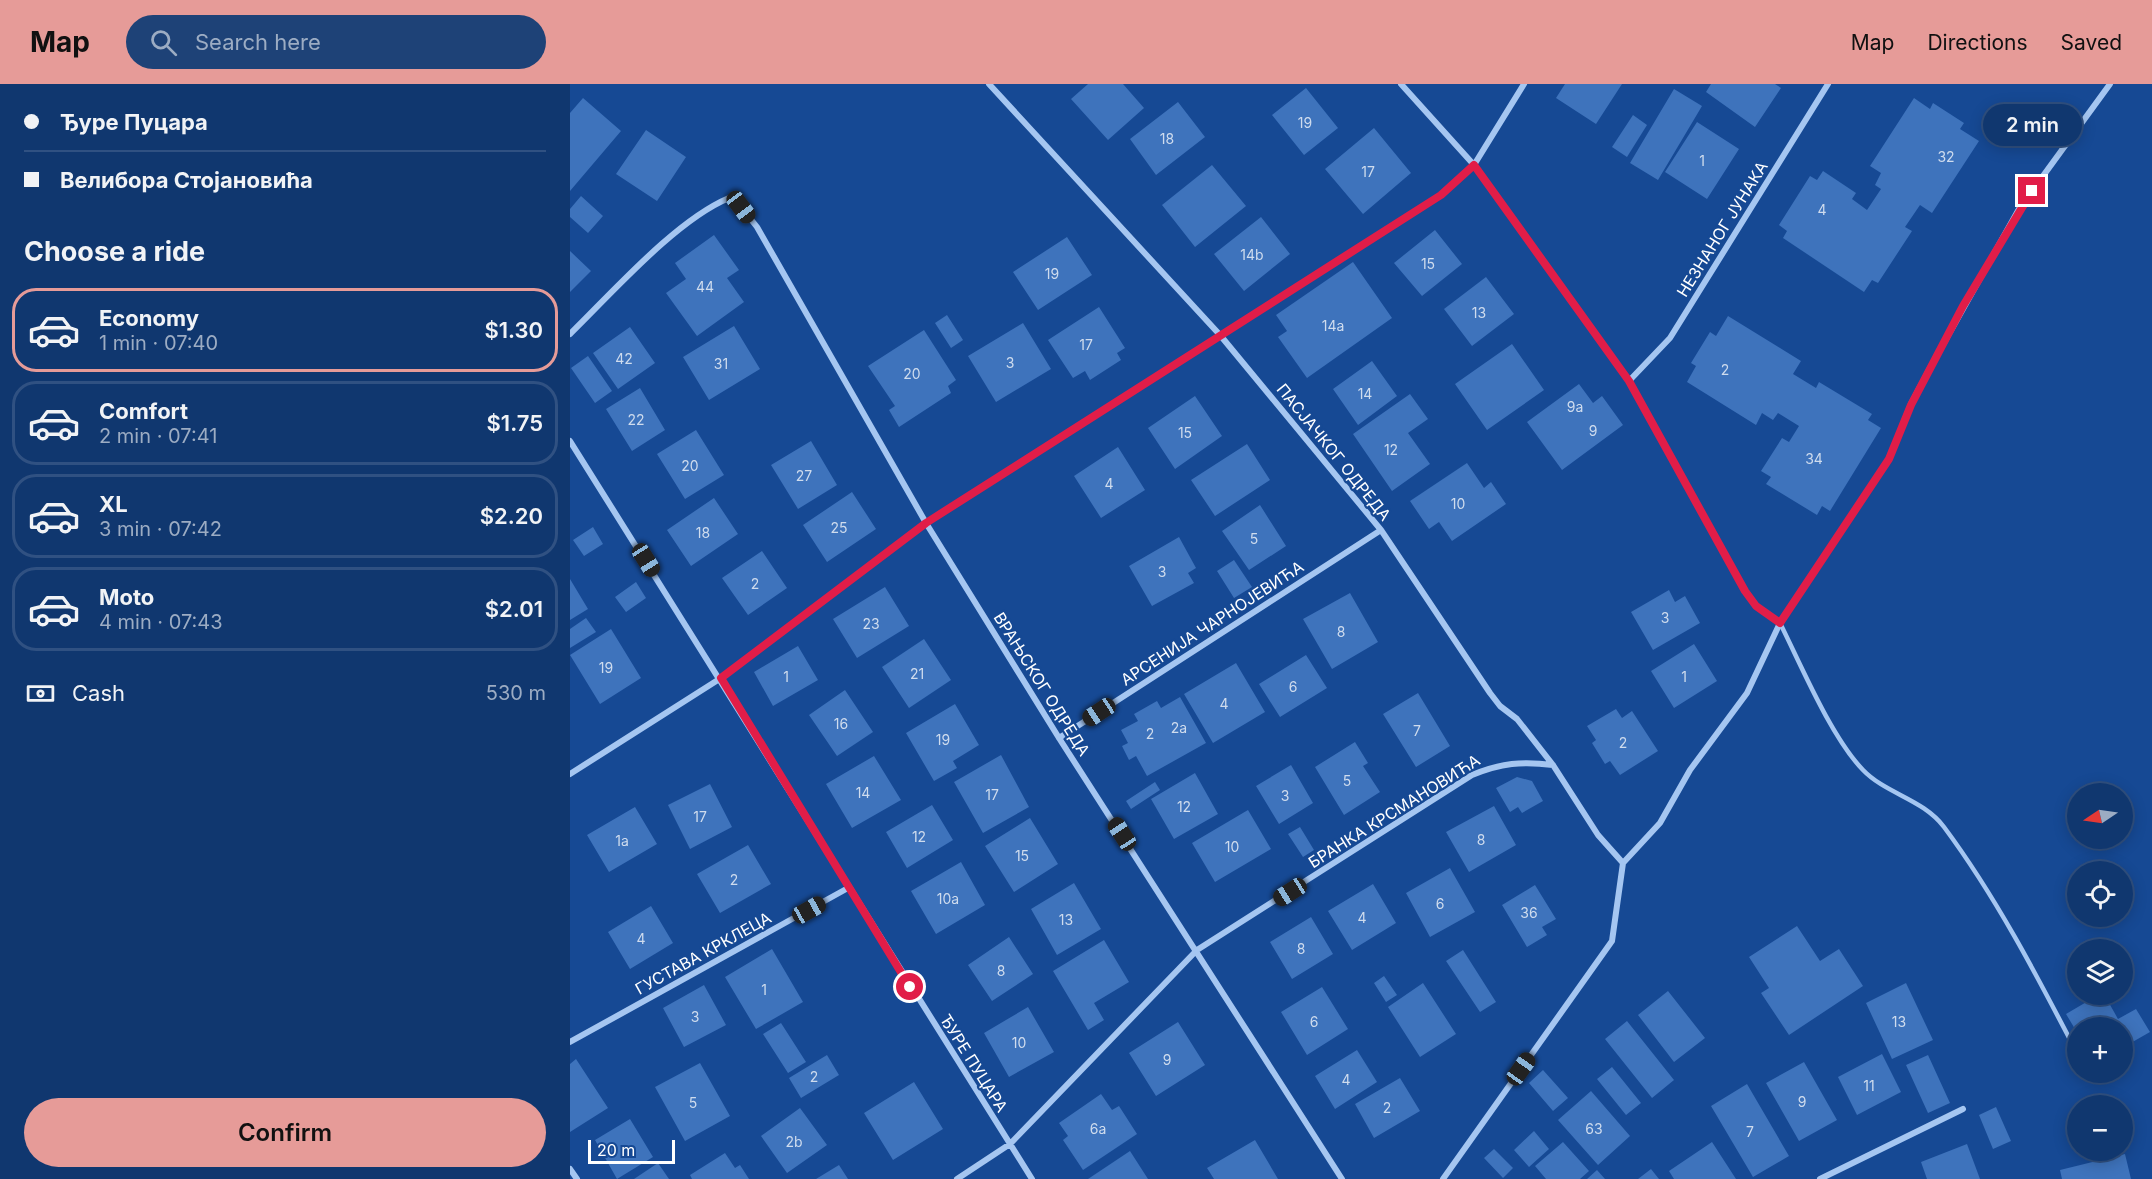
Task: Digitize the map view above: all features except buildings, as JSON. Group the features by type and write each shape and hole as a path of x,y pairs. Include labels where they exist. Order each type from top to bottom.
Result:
{"street":[{"name":"ПАСЈАЧКОГ ОДРЕДА","path":"989,84 1220,335 1381,530 1490,693 1500,706 1517,719 1553,765 1599,835 1623,863"},
{"path":"1401,84 1474,165 1629,381 1745,591 1756,606 1780,623"},
{"path":"570,774 721,678 926,523 1441,195 1474,165 1524,84"},
{"name":"НЕЗНАНОГ ЈУНАКА","path":"1629,381 1670,338 1828,84"},
{"path":"1443,1179 1612,941 1623,863 1660,823 1690,770 1748,693 1780,623 1889,459 1911,405 2019,209 2110,84"},
{"name":"ВРАЊСКОГ ОДРЕДА","path":"570,334 651,255 702,212 729,198 741,207 757,227 926,523 1059,738 1342,1179"},
{"name":"ЂУРЕ ПУЦАРА","path":"570,441 721,678 848,888 1032,1179"},
{"name":"АРСЕНИЈА ЧАРНОЈЕВИЋА","path":"1059,738 1381,530"},
{"name":"БРАНКА КРСМАНОВИЋА","path":"957,1179 1010,1144 1197,950 1472,775 1494,766 1513,762 1553,765"},
{"name":"ГУСТАВА КРКЛЕЦА","path":"570,1042 848,888"},
{"path":"1820,1179 1963,1109"},
{"path":"570,1169 577,1179"}],"lane":[{"path":"1780,623 1852,757 1863,771 1882,785 1920,804 1942,825 2027,955 2067,1033"}],"route":[{"path":"910,987 721,678 926,523 1441,195 1474,165 1629,381 1745,591 1756,606 1780,623 1889,459 1911,405 1963,306 2019,209 2032,191"}]}
